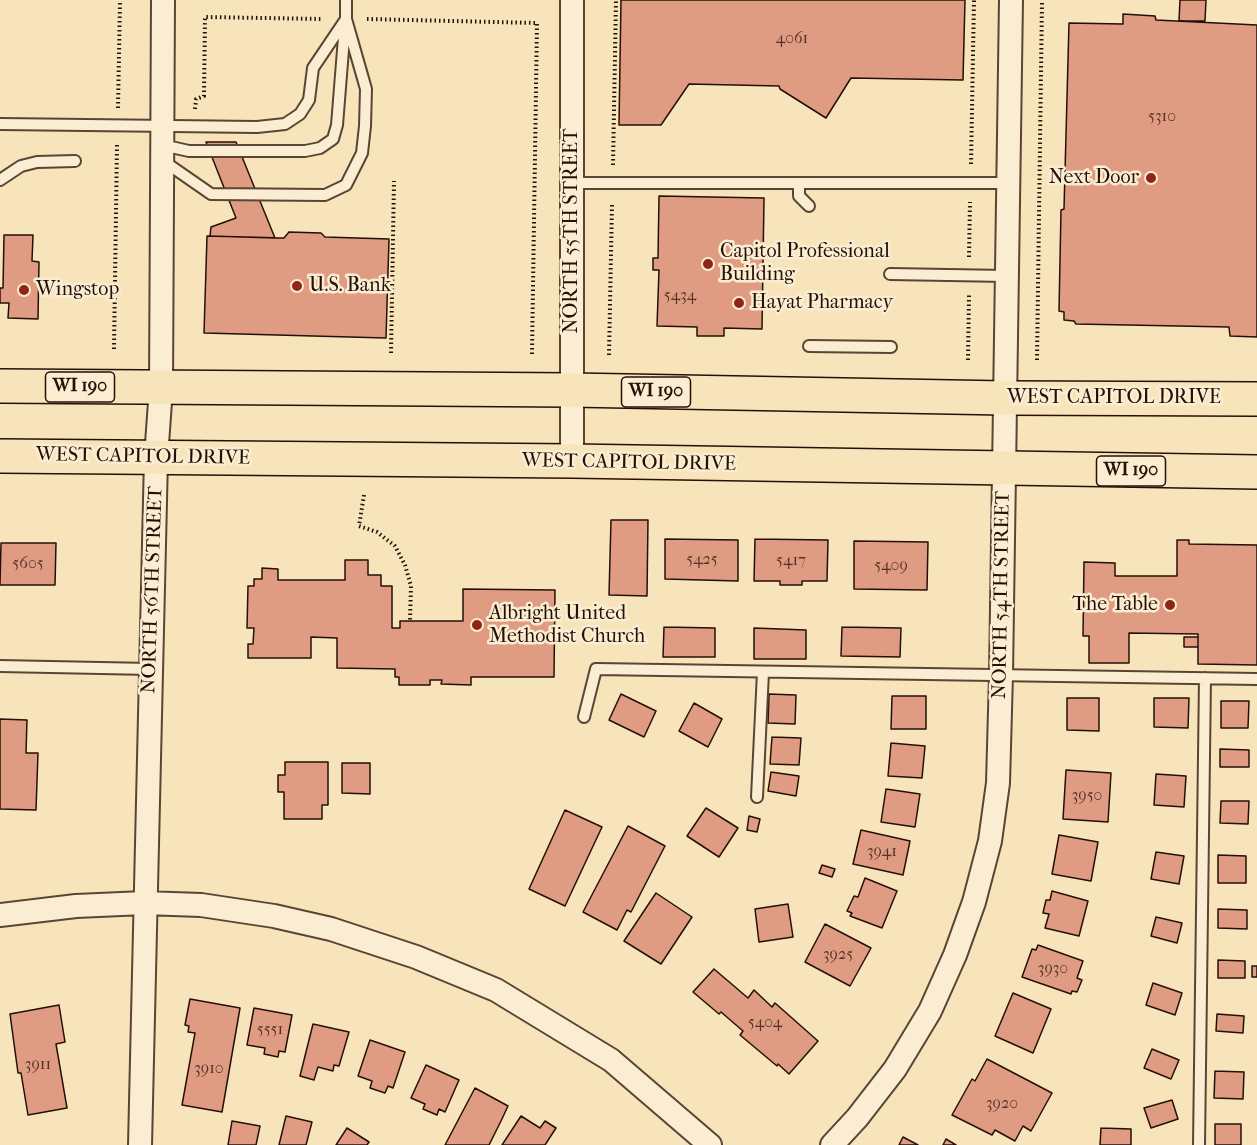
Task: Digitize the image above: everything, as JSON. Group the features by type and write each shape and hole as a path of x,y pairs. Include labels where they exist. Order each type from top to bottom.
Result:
{"main road":[{"name":"WEST CAPITOL DRIVE","path":"0,386 572,390 1005,398 1257,399"},
{"name":"WEST CAPITOL DRIVE","path":"0,456 572,461 1257,472"}],"street":[{"name":"NORTH 56TH STREET","path":"140,1145 156,458 161,388 163,0"},
{"name":"NORTH 55TH STREET","path":"572,0 572,461"},
{"name":"NORTH 54TH STREET","path":"832,1145 857,1118 895,1069 930,1011 955,955 974,902 990,841 998,783 1001,675 1011,0"},
{"path":"0,915 76,906 144,903 201,905 274,916 331,929 416,957 496,990 611,1060 710,1145"}],"lane":[{"path":"0,124 118,126 162,144 189,151 305,151 320,148 333,139 337,125 346,0"},
{"path":"162,144 285,124 300,114 309,100 313,68 346,19"},
{"path":"162,144 211,194 324,195 346,185 362,153 366,126 366,88 346,19"},
{"path":"0,180 21,166 37,162 75,161"},
{"path":"572,183 1009,183"},
{"path":"800,183 800,196 809,206"},
{"path":"890,274 1007,276"},
{"path":"808,346 891,347"},
{"path":"0,666 151,669"},
{"path":"584,717 596,669 1257,679"},
{"path":"757,797 763,672"},
{"path":"1199,1145 1205,678"}],"path":[{"path":"114,349 120,0"},
{"path":"1037,360 1042,0"},
{"path":"196,99 204,96 205,17 537,23 532,354"},
{"path":"391,353 394,181"},
{"path":"364,495 358,526 377,532 395,546 405,565 411,586 410,621"}],"building":[{"path":"621,0 965,0 963,80 851,78 826,118 780,89 779,86 689,84 661,125 619,125"},
{"path":"1180,0 1206,0 1205,21 1179,21"},
{"name":"Next Door","path":"1123,14 1155,16 1156,20 1257,25 1257,337 1230,336 1229,327 1076,324 1074,321 1064,320 1064,312 1059,311 1069,23 1123,24"},
{"path":"206,142 236,142 275,238 210,236 211,227 236,218"},
{"name":"Capitol Professional Building","path":"659,196 764,198 762,329 724,328 724,336 697,336 697,327 657,326 659,270 653,270 653,258 658,258"},
{"name":"U.S. Bank","path":"289,232 321,233 325,237 389,239 386,338 204,333 207,236 284,238"},
{"path":"4,235 33,235 32,261 39,262 38,319 8,318 9,303 0,303 0,288 3,288"},
{"path":"611,520 648,520 647,596 609,595"},
{"path":"665,539 738,540 738,581 665,579"},
{"path":"755,539 828,540 827,581 802,581 802,585 780,585 780,581 754,581"},
{"name":"The Table","path":"1177,540 1189,540 1189,544 1257,545 1257,665 1198,664 1198,634 1129,633 1129,663 1089,663 1089,636 1083,636 1084,562 1115,563 1115,576 1177,576"},
{"path":"854,541 928,542 927,590 854,589"},
{"path":"1,543 56,543 55,585 0,585"},
{"name":"Albright United Methodist Church","path":"345,560 368,560 368,575 381,575 381,586 392,586 392,628 400,628 400,621 463,621 463,589 555,590 554,677 471,677 471,685 441,684 442,680 430,680 430,685 399,685 399,677 395,677 395,669 337,668 337,638 311,637 311,658 248,658 248,644 253,644 254,628 247,628 248,586 254,586 254,579 262,579 262,568 278,569 278,580 345,580"},
{"path":"664,627 715,628 715,657 663,657"},
{"path":"842,627 901,628 900,657 841,656"},
{"path":"754,628 806,630 806,659 754,659"},
{"path":"1184,637 1198,637 1198,647 1184,647"},
{"path":"621,694 656,711 644,737 609,720"},
{"path":"769,694 796,695 795,724 768,723"},
{"path":"892,696 926,696 926,729 891,729"},
{"path":"1067,698 1099,698 1099,731 1067,730"},
{"path":"1154,698 1189,698 1188,728 1154,727"},
{"path":"1221,701 1249,701 1248,728 1221,728"},
{"path":"694,703 722,719 708,747 679,731"},
{"path":"0,719 27,720 26,753 38,753 36,810 0,809"},
{"path":"772,737 801,738 799,765 770,764"},
{"path":"891,743 925,746 922,778 888,776"},
{"path":"1220,749 1249,750 1249,767 1220,767"},
{"path":"285,762 328,762 328,805 322,805 322,819 284,819 284,792 278,792 278,775 285,775"},
{"path":"342,763 370,763 370,794 342,793"},
{"path":"1066,770 1111,773 1108,822 1063,819"},
{"path":"771,772 799,776 796,796 768,791"},
{"path":"1156,774 1186,776 1184,807 1154,805"},
{"path":"886,789 920,794 915,827 881,822"},
{"path":"1221,801 1249,801 1248,824 1220,823"},
{"path":"706,808 738,828 719,857 687,836"},
{"path":"565,810 602,827 565,906 529,889"},
{"path":"749,816 760,819 757,832 747,830"},
{"path":"628,826 665,846 631,912 627,910 617,930 583,912"},
{"path":"861,830 910,841 903,875 853,864"},
{"path":"1059,835 1098,842 1091,881 1052,874"},
{"path":"1156,852 1184,856 1179,884 1151,879"},
{"path":"1218,855 1246,856 1246,883 1218,883"},
{"path":"822,865 835,869 832,877 819,873"},
{"path":"865,878 897,891 882,928 850,916 852,913 847,911 854,896 858,897"},
{"path":"1052,891 1088,901 1079,936 1045,928 1049,914 1043,913 1046,900 1050,900"},
{"path":"656,893 692,917 661,964 624,941"},
{"path":"788,904 793,937 759,942 755,909"},
{"path":"1218,909 1247,910 1247,929 1218,928"},
{"path":"1156,917 1182,923 1177,943 1151,936"},
{"path":"825,924 871,948 850,986 805,962"},
{"path":"1038,945 1083,961 1077,978 1082,980 1077,992 1072,991 1071,994 1022,977 1032,949 1036,950"},
{"path":"1218,960 1245,961 1245,978 1218,978"},
{"path":"1252,966 1257,966 1257,977 1252,977"},
{"path":"714,969 748,998 754,990 772,1007 775,1003 818,1041 789,1074 740,1035 743,1031 721,1012 719,1014 693,992"},
{"path":"1153,983 1182,993 1175,1015 1146,1005"},
{"path":"1013,993 1051,1009 1033,1053 995,1036"},
{"path":"190,999 240,1008 222,1112 182,1105 195,1033 188,1032 189,1026 185,1025"},
{"path":"59,1005 65,1042 56,1044 67,1108 28,1115 21,1073 18,1073 10,1014"},
{"path":"254,1008 292,1015 285,1052 279,1051 278,1057 264,1054 265,1048 247,1045"},
{"path":"1217,1014 1244,1016 1243,1033 1216,1031"},
{"path":"313,1024 349,1032 339,1066 334,1065 333,1071 318,1067 314,1080 300,1076"},
{"path":"370,1040 405,1052 393,1088 388,1086 385,1093 370,1088 372,1081 358,1076"},
{"path":"1152,1049 1179,1060 1171,1079 1144,1068"},
{"path":"987,1059 1052,1093 1031,1131 1023,1126 1015,1141 995,1130 992,1135 952,1115 972,1079 975,1081"},
{"path":"426,1065 459,1080 445,1112 439,1109 437,1115 423,1109 425,1104 411,1098"},
{"path":"1215,1071 1244,1072 1243,1099 1214,1098"},
{"path":"475,1088 508,1106 489,1145 445,1145"},
{"path":"1172,1100 1178,1119 1151,1128 1144,1108"},
{"path":"286,1116 312,1122 306,1145 279,1145"},
{"path":"521,1116 540,1128 545,1121 556,1128 545,1145 502,1145"},
{"path":"232,1121 260,1126 256,1145 228,1145"},
{"path":"1215,1124 1241,1124 1241,1145 1215,1145"},
{"path":"347,1128 369,1142 367,1145 336,1145"},
{"path":"1101,1128 1131,1129 1131,1145 1100,1145"},
{"path":"903,1137 918,1145 899,1145"},
{"path":"946,1139 956,1145 943,1145"}],"place":[{"name":"Next Door","path":"1151,178"},
{"name":"Capitol Professional Building","path":"708,264"},
{"name":"U.S. Bank","path":"297,286"},
{"name":"Wingstop","path":"24,290"},
{"name":"Hayat Pharmacy","path":"739,303"},
{"name":"The Table","path":"1170,605"},
{"name":"Albright United Methodist Church","path":"477,625"}]}
